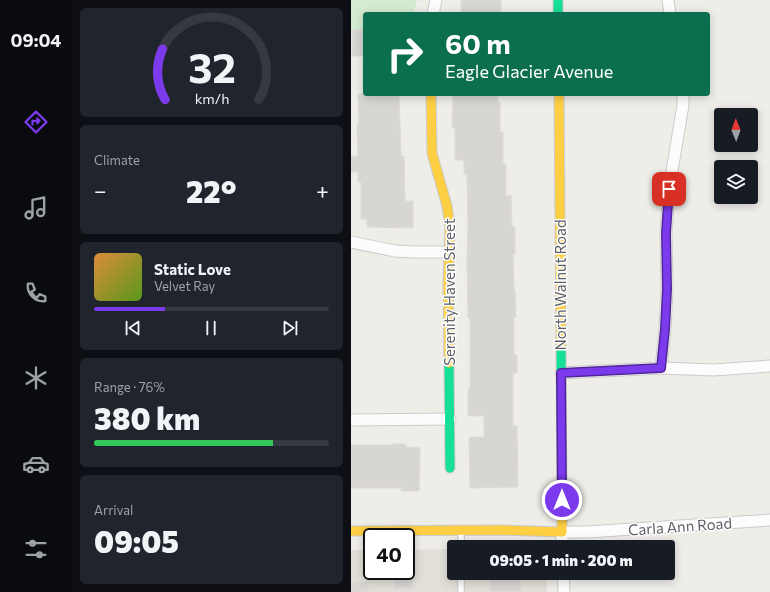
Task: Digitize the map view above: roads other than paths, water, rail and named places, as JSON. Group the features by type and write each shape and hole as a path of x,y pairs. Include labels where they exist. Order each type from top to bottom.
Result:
{"street":[{"path":"433,12 436,0"},
{"path":"558,0 558,12"},
{"path":"668,0 670,12"},
{"name":"Serenity Haven Street","path":"431,96 432,153 447,206 449,226 448,286 450,468"},
{"name":"North Walnut Road","path":"559,96 562,540"},
{"path":"661,368 667,289 666,233 669,189 683,105 683,96"},
{"path":"351,242 395,251 449,252"},
{"path":"561,373 661,368 713,370 770,366"},
{"path":"351,420 450,418"},
{"name":"Carla Ann Road","path":"351,530 587,532 770,520"},
{"path":"563,580 564,592"}],"lane":[{"path":"461,530 461,540"},
{"path":"461,580 461,592"}]}
